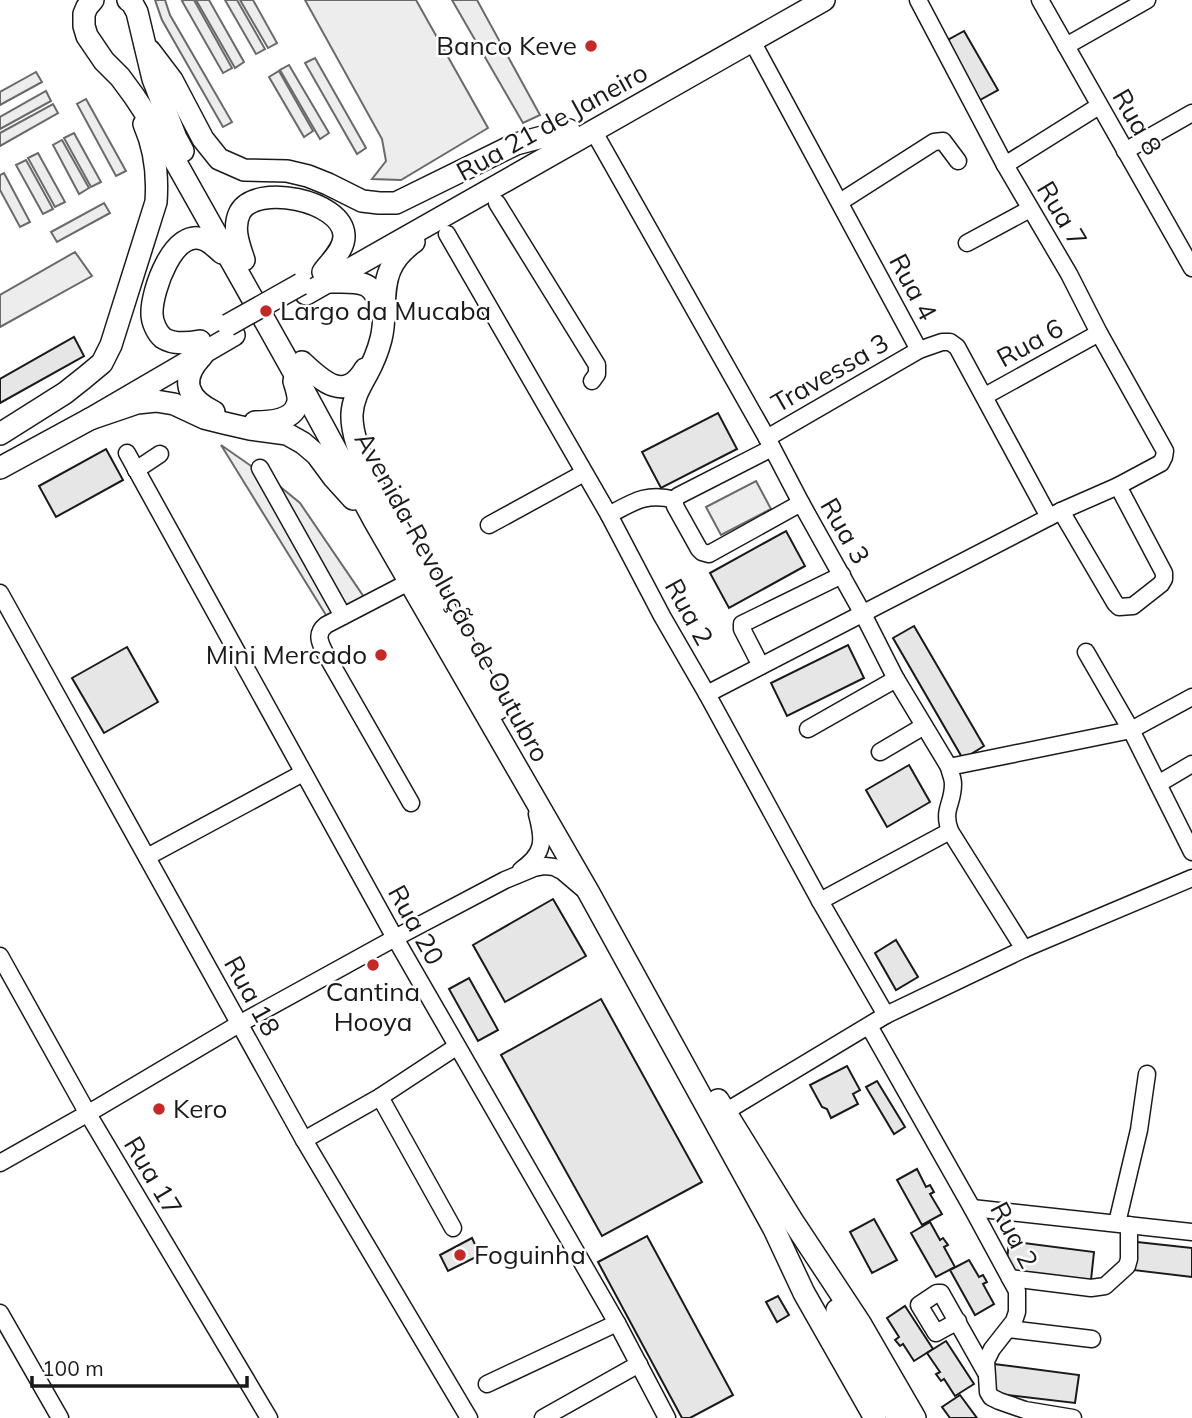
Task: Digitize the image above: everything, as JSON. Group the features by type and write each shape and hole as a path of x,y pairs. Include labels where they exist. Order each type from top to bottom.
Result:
{"main road":[{"name":"Avenida Revolução de Outubro","path":"93,0 84,14 85,32 104,61 134,96 165,144 435,590 522,754 562,820 725,1112 783,1225 804,1293 876,1418"},
{"name":"Avenida Revolução de Outubro","path":"128,0 137,12 153,79 176,138 239,263"},
{"name":"Rua 21 de Janeiro","path":"204,346 325,277 569,130 799,0"},
{"name":"Rua 21 de Janeiro","path":"325,277 540,162 824,0"},
{"path":"145,46 172,80 203,139 219,159 244,170 286,171 308,176 362,201 396,203 516,144 569,130"},
{"path":"0,434 84,378 102,363 111,345 156,202 154,155 134,96"},
{"path":"372,485 353,427 352,413 357,390 376,355 382,335 385,320 385,281 391,266 404,249 421,237 540,162"},
{"path":"239,263 236,236 240,212 248,204 261,198 293,199 323,208 340,221 344,239 325,277 365,284 373,290 380,306 379,336 360,377 351,384 337,387 297,365"},
{"path":"204,346 173,342 163,337 156,329 152,315 153,302 163,270 177,246 197,238 205,239 239,263"},
{"path":"204,346 188,377 188,387 194,399 203,407 239,419 262,422 288,416 297,406 297,365"},
{"path":"0,468 90,419 204,346"},
{"path":"0,455 204,346"},
{"name":"Avenida Revolução de Outubro","path":"297,365 376,523 534,801 898,1418"},
{"path":"90,419 137,403 156,401 174,404 224,424 287,434 317,455 334,478 376,523"},
{"name":"Avenida Revolução de Outubro","path":"783,1225 860,1323 915,1418"}],"street":[{"name":"Rua 7","path":"918,0 1005,165 1069,274 1165,451 1161,463 1118,485"},
{"name":"Rua 8","path":"1040,0 1190,261"},
{"path":"1066,46 1147,0"},
{"name":"Rua 4","path":"752,41 919,350 942,342 950,342 957,347 1055,514 1119,607 1133,606 1161,584 1164,573 1118,485"},
{"path":"1005,165 1099,106"},
{"path":"1125,150 1190,117"},
{"name":"Rua 3","path":"594,132 842,575 896,679 948,767 953,782 946,816 950,831"},
{"path":"840,202 934,142 943,141 958,161"},
{"path":"497,203 597,365 597,374 592,381"},
{"path":"967,243 1030,209"},
{"name":"Rua 2","path":"447,234 609,515 662,616 886,1015"},
{"name":"Rua 6","path":"985,396 1099,333"},
{"name":"Travessa 3","path":"675,500 919,350"},
{"name":"Rua 20","path":"127,453 395,938 617,1323 667,1418"},
{"path":"136,470 160,454"},
{"path":"260,468 343,616"},
{"path":"489,525 584,473"},
{"path":"707,694 1055,514 1118,485"},
{"path":"609,515 647,497 675,500 699,549 709,554 801,503"},
{"path":"761,666 742,624 842,575"},
{"path":"405,584 343,616 321,630 319,637 411,803"},
{"name":"Rua 18","path":"0,593 303,1140 469,1418"},
{"path":"1086,652 1130,730 1192,852"},
{"path":"808,729 896,679"},
{"path":"948,767 1130,730 1192,697"},
{"path":"880,752 924,726"},
{"path":"1158,783 1192,764"},
{"path":"147,857 303,773"},
{"path":"505,880 532,862 541,846 542,833 534,801"},
{"path":"820,901 950,831 1024,949"},
{"path":"0,1163 239,1024 505,880 534,868 554,867 589,893"},
{"path":"725,1112 886,1015 1024,949 1192,878"},
{"name":"Rua 17","path":"0,956 88,1114 269,1418"},
{"name":"Rua 2","path":"869,1026 1017,1291 1017,1312 1009,1329 1001,1336 986,1361 985,1371"},
{"path":"303,1140 380,1097 456,1047"},
{"path":"1010,1278 1091,1289 1105,1286 1127,1266 1129,1259 1123,1224 1146,1074"},
{"path":"380,1097 453,1228"},
{"path":"972,1208 1192,1231"},
{"path":"0,1313 60,1418"},
{"path":"957,1321 985,1371 991,1397 1025,1410 1073,1418"},
{"path":"487,1384 617,1323"},
{"path":"1009,1329 1092,1339"},
{"path":"543,1418 639,1364"}],"shaded area":[{"path":"155,0 165,0 170,15 232,122 223,127 162,20"},
{"path":"194,0 232,68 223,73 182,1"},
{"path":"196,0 209,0 244,62 235,68"},
{"path":"225,0 237,0 265,49 256,54"},
{"path":"240,0 253,0 277,43 268,48"},
{"path":"305,0 416,0 488,128 401,180 372,179 386,161 382,139"},
{"path":"452,0 477,0 540,115 523,123"},
{"path":"315,58 366,148 357,154 305,63"},
{"path":"289,65 329,133 320,139 280,70"},
{"path":"279,71 313,131 304,137 269,77"},
{"path":"36,72 42,82 0,105 0,92"},
{"path":"46,91 51,101 0,129 0,117"},
{"path":"86,99 126,171 116,176 77,104"},
{"path":"53,104 58,113 0,146 0,133"},
{"path":"74,133 101,182 91,187 64,138"},
{"path":"62,140 89,188 79,194 53,145"},
{"path":"38,153 65,202 55,207 28,158"},
{"path":"26,160 53,209 43,214 16,165"},
{"path":"4,173 30,222 20,227 0,190 0,175"},
{"path":"104,203 110,213 57,242 51,232"},
{"path":"75,252 92,276 0,327 0,295"},
{"path":"221,445 300,503 366,600 329,620"},
{"path":"756,481 771,509 721,535 706,507"}],"building":[{"path":"964,31 998,90 980,100 946,41"},
{"path":"74,337 84,356 0,403 0,379"},
{"path":"718,413 737,449 661,488 642,452"},
{"path":"106,449 123,480 56,517 39,486"},
{"path":"786,531 805,566 729,608 710,573"},
{"path":"914,626 984,746 963,759 893,638"},
{"path":"848,645 864,678 787,716 771,683"},
{"path":"127,647 158,702 104,733 72,678"},
{"path":"909,765 930,802 887,827 866,790"},
{"path":"553,899 586,956 505,1002 473,945"},
{"path":"896,940 918,977 896,990 875,953"},
{"path":"469,978 498,1030 478,1041 449,989"},
{"path":"601,999 702,1182 602,1236 501,1055"},
{"path":"847,1066 860,1090 853,1094 858,1104 831,1118 810,1085"},
{"path":"877,1081 905,1127 894,1134 866,1087"},
{"path":"917,1169 926,1187 930,1185 934,1192 930,1194 942,1214 922,1225 897,1180"},
{"path":"874,1219 897,1260 872,1273 850,1232"},
{"path":"930,1222 940,1240 943,1238 948,1245 944,1247 955,1267 936,1277 911,1233"},
{"path":"647,1236 733,1395 690,1418 682,1418 598,1262"},
{"name":"Foguinha","path":"472,1238 480,1255 448,1271 440,1255"},
{"path":"1009,1241 1094,1252 1091,1280 1006,1270"},
{"path":"1137,1242 1192,1248 1192,1277 1133,1270"},
{"path":"969,1260 979,1277 983,1275 987,1282 983,1284 994,1304 975,1315 950,1270"},
{"path":"778,1296 789,1315 777,1322 766,1302"},
{"path":"905,1306 933,1349 914,1361 903,1344 900,1346 895,1340 899,1337 887,1318"},
{"path":"946,1341 974,1384 955,1396 944,1379 941,1381 936,1374 940,1372 927,1353"},
{"path":"994,1364 1079,1375 1075,1403 990,1393"},
{"path":"960,1395 977,1418 950,1418 942,1407"}],"place":[{"name":"Banco Keve","path":"591,46"},
{"name":"Largo da Mucaba","path":"266,311"},
{"name":"Mini Mercado","path":"381,655"},
{"name":"Cantina Hooya","path":"373,965"},
{"name":"Kero","path":"159,1109"},
{"name":"Foguinha","path":"460,1255"}]}
